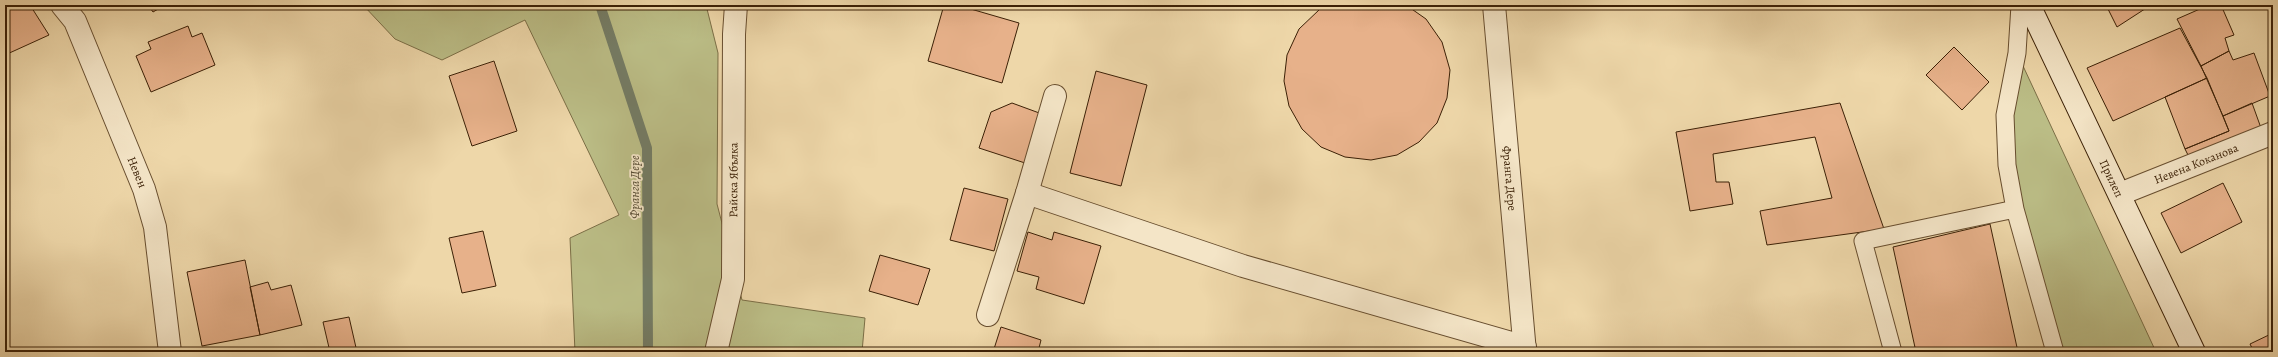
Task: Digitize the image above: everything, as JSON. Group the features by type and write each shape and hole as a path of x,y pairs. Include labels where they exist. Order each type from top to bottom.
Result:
{"street":[{"name":"Невен","path":"62,5 75,21 144,189 155,227 170,352"},
{"name":"Райска Ябълка","path":"716,352 733,279 734,42 736,5"},
{"name":"Франга Дере","path":"1494,5 1525,350"},
{"name":"Прилеп","path":"2030,5 2194,352"},
{"path":"988,316 1027,193 1055,96"},
{"name":"Невена Коканова","path":"2120,194 2273,133"},
{"path":"1027,193 1243,266 1525,350"}],"lane":[{"path":"2020,5 2016,53 2005,115 2007,165 2015,209 2055,352"},
{"path":"1893,352 1863,241 2015,209"}],"green space":[{"path":"363,5 706,5 718,53 717,204 742,300 865,318 862,352 575,352 570,238 619,215 525,20 442,60 395,39"},
{"path":"2017,53 2156,352 2055,352 2007,165"}],"building":[{"path":"5,5 30,5 49,35 5,55"},
{"path":"148,5 165,5 153,12"},
{"path":"944,5 957,5 1019,23 1002,83 928,61"},
{"path":"1329,5 1406,5 1426,19 1442,42 1450,70 1447,98 1437,123 1419,142 1397,155 1371,160 1345,157 1321,147 1302,129 1289,106 1284,81 1287,55 1299,29 1320,9"},
{"path":"2106,5 2151,5 2117,27"},
{"path":"2209,5 2221,5 2234,35 2225,38 2229,51 2201,66 2177,19"},
{"path":"188,26 192,37 202,33 215,65 151,92 136,56 151,49 148,42"},
{"path":"2180,28 2207,78 2113,121 2087,68"},
{"path":"1954,47 1989,82 1962,110 1926,75"},
{"path":"2229,51 2233,60 2254,53 2270,96 2223,116 2201,66"},
{"path":"494,61 517,131 472,146 449,76"},
{"path":"1096,71 1147,85 1121,186 1070,173"},
{"path":"2207,78 2229,131 2185,149 2165,97"},
{"path":"1012,103 1042,114 1025,163 979,148 991,112"},
{"path":"1840,103 1884,229 1767,245 1760,211 1832,198 1815,137 1713,154 1716,182 1729,182 1733,204 1690,211 1676,132"},
{"path":"2252,103 2261,128 2189,157 2185,149 2229,131 2223,116"},
{"path":"2223,183 2242,222 2181,253 2161,213"},
{"path":"964,188 1008,199 994,251 950,240"},
{"path":"1990,224 2018,352 1916,352 1893,247"},
{"path":"483,231 496,286 462,293 449,238"},
{"path":"1028,232 1052,240 1054,232 1101,246 1084,304 1036,289 1039,277 1017,271"},
{"path":"880,255 930,269 918,305 869,291"},
{"path":"245,260 260,335 202,346 187,272"},
{"path":"268,282 271,290 291,285 302,325 260,335 250,287"},
{"path":"349,317 357,352 330,352 323,322"},
{"path":"1001,327 1041,340 1038,352 993,352"},
{"path":"2273,333 2273,352 2254,352 2250,344"}],"waterway":[{"name":"Франга Дере","path":"600,5 647,148 648,352"}]}
